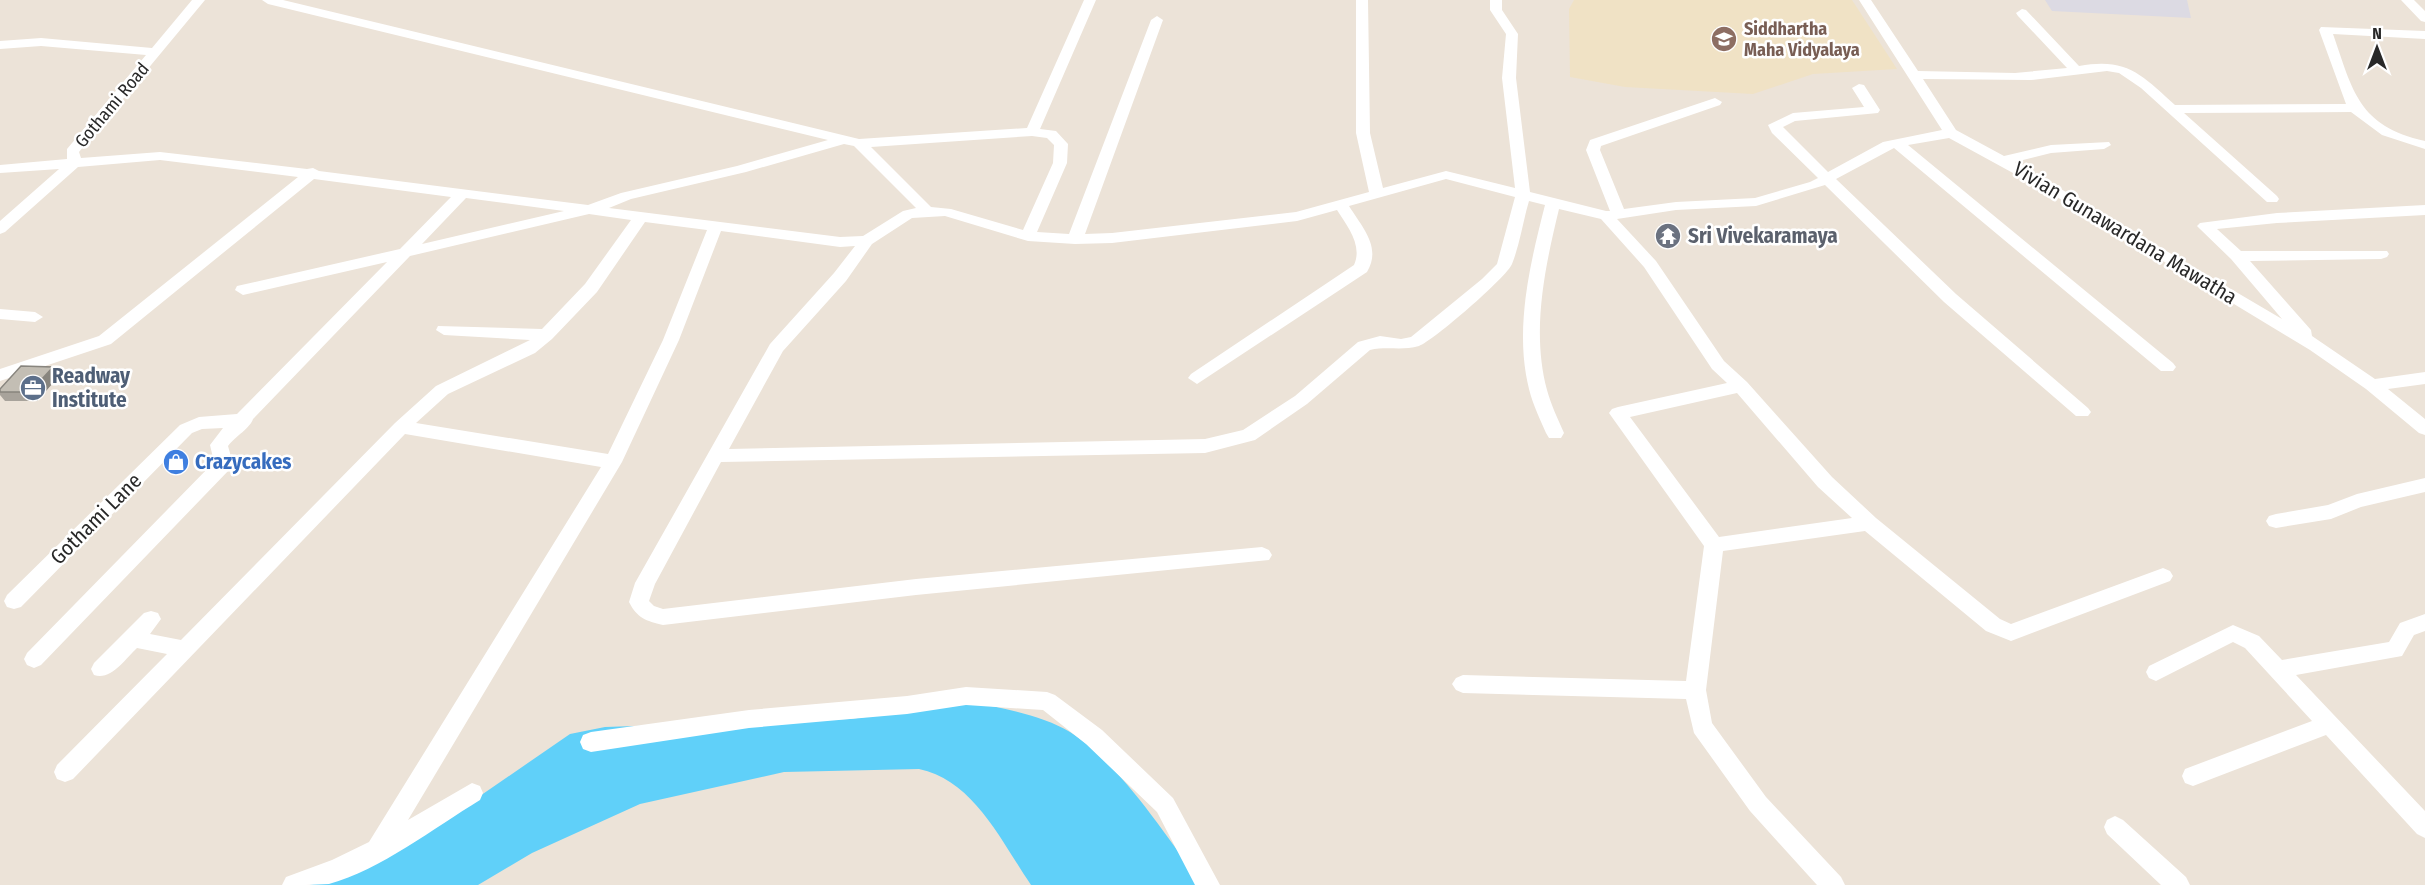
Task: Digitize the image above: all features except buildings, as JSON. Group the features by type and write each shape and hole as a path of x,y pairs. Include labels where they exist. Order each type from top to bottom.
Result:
{"street":[{"name":"Gothami Road","path":"0,229 75,162 72,152 199,0"},
{"path":"268,0 287,2 859,143 1032,132 1051,134 1061,144 1060,162 1028,236"},
{"path":"1032,132 1090,0"},
{"path":"1362,0 1363,133 1377,195"},
{"path":"716,456 1205,446 1249,435 1301,400 1364,346 1380,342 1401,345 1417,341 1488,283 1504,265 1522,195 1509,78 1512,34 1496,10 1496,0"},
{"name":"Vivian Gunawardana Mawatha","path":"1865,0 1951,133 2158,250 2316,346 2372,385 2425,429"},
{"path":"2407,0 2425,18"},
{"path":"2022,13 2075,69"},
{"path":"1075,239 1157,20"},
{"path":"2424,146 2383,129 2355,108 2325,30 2425,35"},
{"path":"0,45 41,42 156,52"},
{"path":"1915,75 1993,79 2053,75 2075,69 2116,68 2128,72 2272,199"},
{"path":"1859,88 1873,110 1816,117 1793,117 1775,125 1827,180 1950,298 2082,412"},
{"path":"1715,102 1595,143 1593,150 1613,215 1650,264 1718,364 1741,386 1826,482 1869,523 1993,625 2011,633 2163,576"},
{"path":"2171,109 2355,108"},
{"path":"1262,555 916,587 663,617 647,613 639,602 645,583 776,348 840,277 867,241 908,214 927,211 946,212 1028,236 1075,239 1112,238 1297,216 1446,175 1553,203 1613,215 1676,206 1756,202 1827,180 1888,145 1951,133"},
{"path":"243,290 589,210 626,196 741,169 844,139"},
{"path":"859,143 927,211"},
{"path":"1896,143 2167,367"},
{"path":"2003,161 2051,148 2104,145"},
{"path":"0,170 75,162 169,157 313,172 840,242 867,241"},
{"path":"0,375 105,340 313,172"},
{"path":"34,659 224,464 219,445 463,193"},
{"path":"1553,203 1539,256 1531,340 1537,387 1555,433"},
{"path":"1197,378 1361,268 1367,259 1366,246 1341,205"},
{"path":"2316,346 2237,256 2205,226 2277,218 2425,210"},
{"path":"65,772 401,427 442,390 529,350 546,335 591,288 642,217"},
{"path":"377,850 613,462 671,340 716,225"},
{"path":"2237,256 2381,254"},
{"path":"0,314 35,317"},
{"path":"444,330 546,335"},
{"path":"2372,385 2425,378"},
{"path":"1741,386 1618,412 1714,545 1695,690 1702,726 1758,804 1833,885"},
{"name":"Gothami Lane","path":"14,601 186,429 199,423 245,420"},
{"path":"401,427 613,462"},
{"path":"2276,521 2331,512 2357,501 2425,485"},
{"path":"1714,545 1869,523"},
{"path":"101,669 151,619"},
{"path":"2278,669 2395,650 2408,629 2425,622"},
{"path":"2156,672 2234,633 2252,642 2425,827"},
{"path":"133,639 185,649"},
{"path":"1463,684 1695,690"},
{"path":"591,742 749,719 907,705 966,696 1047,701 1094,737 1165,805 1208,885"},
{"path":"2193,776 2328,724"},
{"path":"294,885 320,878 377,850 472,793"},
{"path":"2115,827 2178,885"}],"shaded area":[{"name":"Siddhartha Maha Vidyalaya","path":"1574,0 1852,0 1897,69 1813,74 1753,94 1625,87 1570,77 1569,9"},
{"path":"2045,0 2187,0 2191,18 2052,11"}],"water":[{"path":"974,703 1011,710 1048,721 1070,732 1089,746 1142,802 1203,885 1031,885 985,815 971,799 938,775 919,769 784,772 640,804 532,853 478,885 309,885 326,881 477,798 570,734 605,727 850,719"}],"place":[{"name":"Siddhartha Maha Vidyalaya","path":"1724,39"},
{"name":"Sri Vivekaramaya","path":"1668,236"},
{"name":"Readway Institute","path":"33,388"},
{"name":"Crazycakes","path":"176,462"}]}
